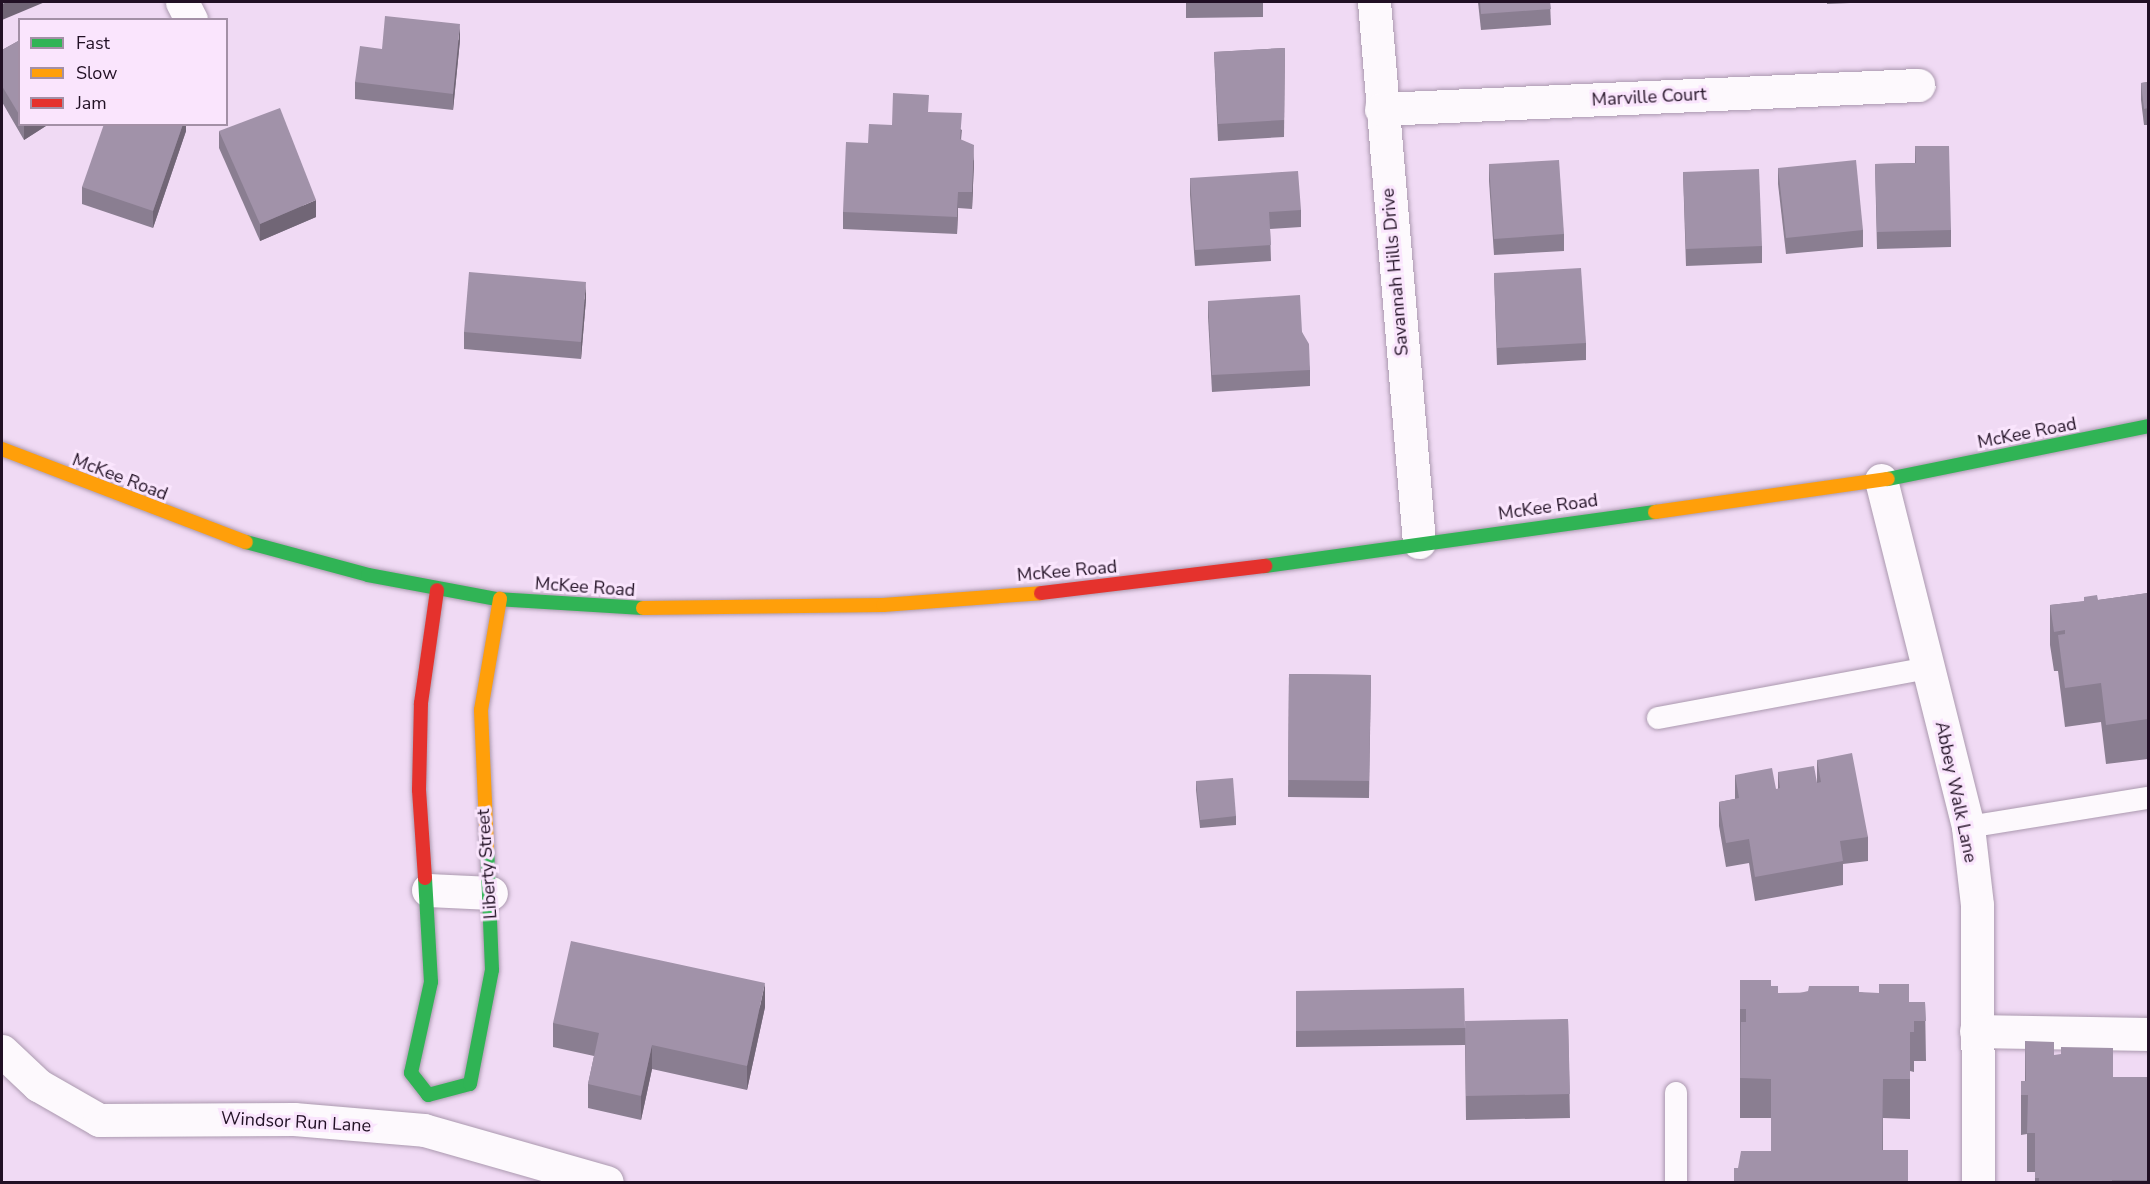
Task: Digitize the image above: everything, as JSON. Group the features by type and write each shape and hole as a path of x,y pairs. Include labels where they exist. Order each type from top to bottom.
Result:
{"street":[{"path":"182,2 190,18"},
{"name":"Savannah Hills Drive","path":"1374,2 1381,109 1419,542"},
{"name":"Marville Court","path":"1381,109 1918,85"},
{"name":"McKee Road","path":"2,449 238,540 437,590 500,599 668,610 883,604 1098,588 1881,480 2148,426"},
{"name":"Abbey Walk Lane","path":"1881,480 1968,827 1977,905 1978,1182"},
{"path":"424,1130 428,1095 411,1073 431,982 428,890 419,790 421,703 437,590"},
{"name":"Liberty Street","path":"428,1095 470,1084 492,970 491,894 482,794 481,710 500,599"},
{"path":"428,890 491,894"},
{"path":"1976,1031 2148,1034"},
{"name":"Windsor Run Lane","path":"2,1051 38,1085 99,1120 294,1119 424,1130 607,1182"}],"lane":[{"path":"1658,718 1929,668"},
{"path":"1968,827 2148,798"},
{"path":"1676,1093 1676,1182"}],"building":[{"path":"1480,2 1550,2 1551,9 1481,14"},
{"path":"385,16 460,24 453,94 355,82 360,46 382,49"},
{"path":"18,41 18,113 2,86 2,50"},
{"path":"1285,48 1284,120 1218,124 1214,52"},
{"path":"2148,82 2148,108 2144,109 2141,83"},
{"path":"893,93 929,95 928,112 962,113 960,139 974,145 972,192 958,192 957,217 843,212 846,142 868,143 869,124 892,125"},
{"path":"280,108 316,200 260,224 219,131"},
{"path":"103,126 182,126 153,211 82,187"},
{"path":"1915,146 1949,146 1951,230 1877,232 1875,164 1916,163"},
{"path":"1559,160 1564,234 1494,239 1489,164"},
{"path":"1856,160 1863,230 1786,238 1778,168"},
{"path":"1759,169 1762,246 1686,249 1683,172"},
{"path":"1298,171 1301,210 1269,212 1271,245 1195,250 1190,178"},
{"path":"1581,268 1586,343 1497,348 1494,273"},
{"path":"469,272 586,282 581,342 464,332"},
{"path":"1300,295 1302,332 1309,344 1310,370 1212,375 1208,301"},
{"path":"2148,593 2148,719 2106,725 2101,683 2065,688 2058,635 2065,634 2065,630 2054,632 2050,605 2084,601 2084,597 2097,595 2098,600"},
{"path":"1289,674 1371,675 1369,781 1288,780"},
{"path":"1852,753 1868,837 1840,841 1843,861 1755,877 1749,839 1726,843 1719,802 1739,798 1735,775 1772,768 1776,789 1780,788 1778,772 1814,766 1817,783 1821,782 1817,760"},
{"path":"1233,778 1236,816 1200,820 1196,781"},
{"path":"571,941 765,983 747,1066 652,1045 641,1096 588,1084 599,1033 553,1023"},
{"path":"1740,980 1771,980 1771,986 1778,986 1778,993 1800,993 1808,991 1809,986 1859,986 1859,992 1879,993 1879,984 1909,984 1909,1002 1925,1002 1926,1021 1914,1021 1914,1032 1910,1032 1910,1079 1883,1079 1882,1150 1908,1150 1908,1182 1734,1182 1734,1168 1738,1168 1741,1151 1771,1151 1771,1079 1740,1078 1741,1022 1746,1022 1746,1009 1740,1009"},
{"path":"1464,988 1465,1028 1296,1031 1296,991"},
{"path":"1568,1019 1570,1094 1466,1096 1465,1021"},
{"path":"2025,1041 2054,1042 2054,1055 2061,1054 2061,1047 2113,1048 2113,1077 2148,1077 2148,1180 2039,1182 2039,1178 2035,1178 2035,1133 2027,1133 2028,1095 2021,1095 2021,1081 2026,1081"}],"traffic: fast":[{"path":"1888,479 2148,426"},
{"path":"1265,566 1655,512"},
{"path":"246,542 368,575 496,599 643,608"},
{"path":"425,878 431,982 411,1073 428,1095 470,1084 492,970 487,848"}],"traffic: slow":[{"path":"2,449 246,542"},
{"path":"1655,512 1888,479"},
{"path":"643,608 883,605 1041,593"},
{"path":"487,848 481,710 500,599"}],"traffic: jam":[{"path":"1041,593 1265,566"},
{"path":"425,878 419,790 421,703 437,590"}]}
